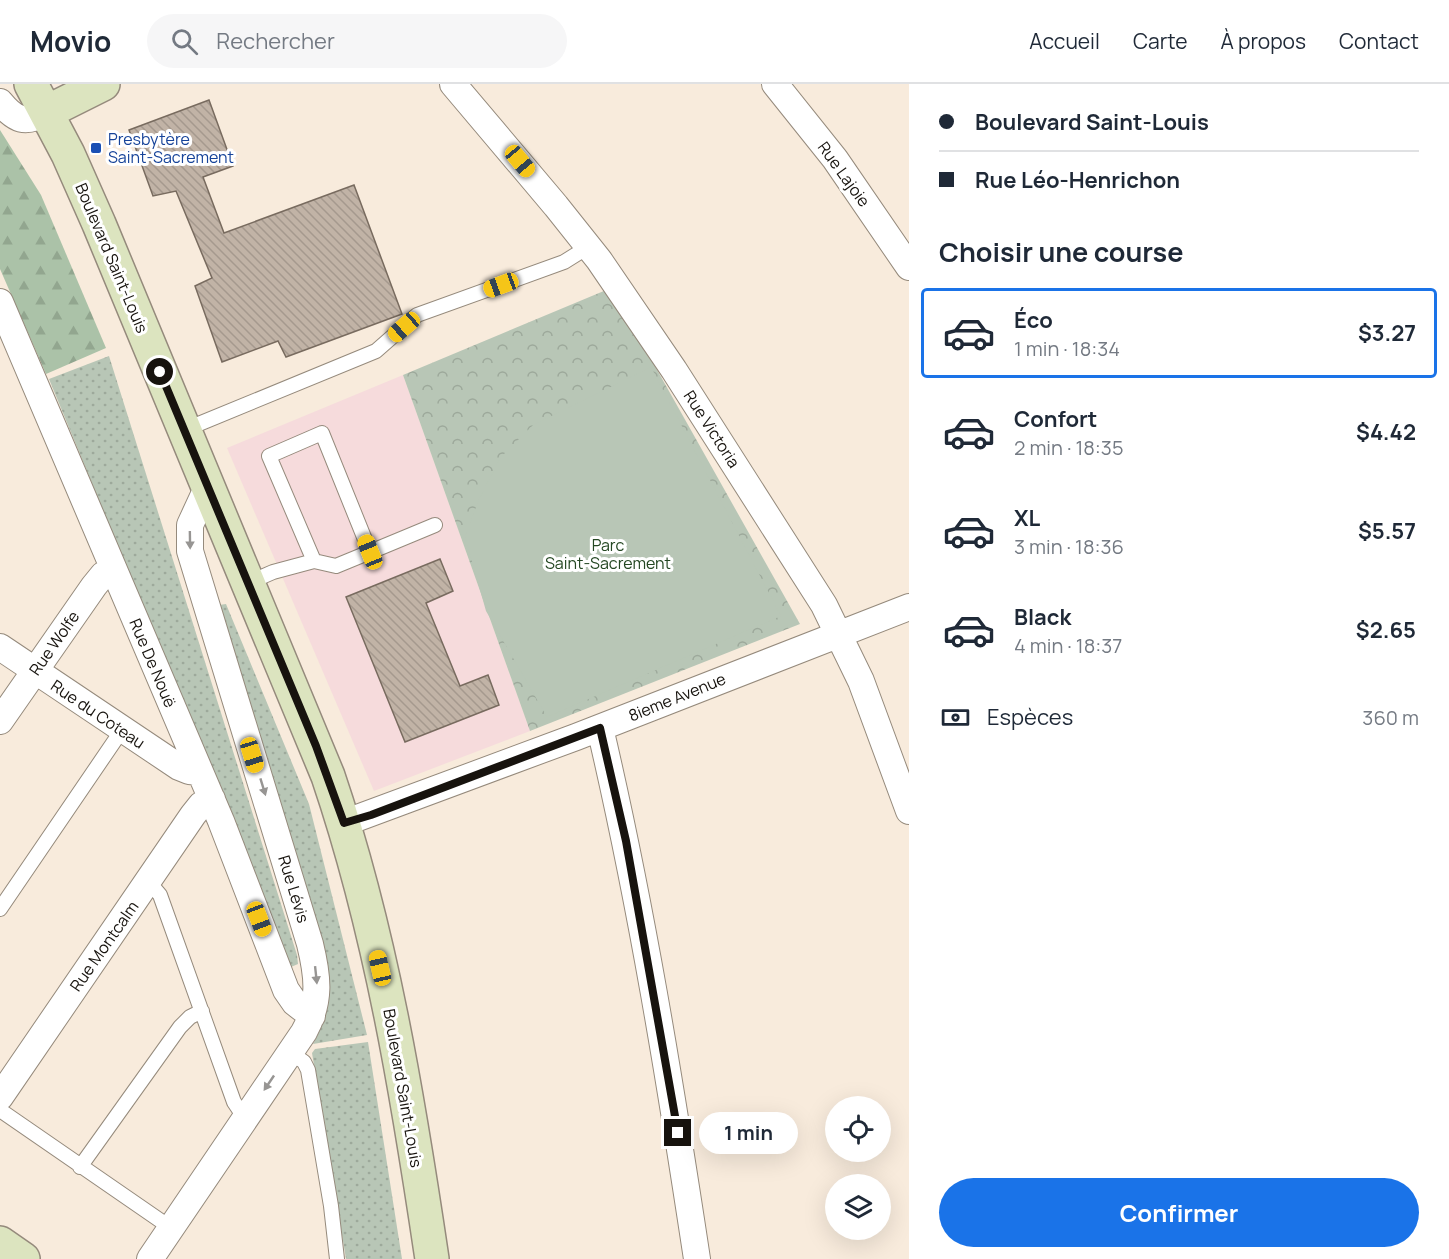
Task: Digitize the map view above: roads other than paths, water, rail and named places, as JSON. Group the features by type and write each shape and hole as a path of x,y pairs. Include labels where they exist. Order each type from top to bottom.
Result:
{"street":[{"name":"Boulevard Saint-Louis","path":"32,84 99,224 323,761 344,823 376,947 398,1057 432,1259"},
{"path":"0,102 12,115 23,120 34,119 103,84"},
{"name":"Rue Victoria","path":"453,84 549,197 588,247 674,370 824,605 861,681 909,810"},
{"name":"Rue Lajoie","path":"775,84 835,159 909,267"},
{"name":"Rue De Nouë","path":"0,302 8,346 113,569 212,800 286,990 295,1003 312,1016"},
{"name":"Rue Lévis","path":"150,1259 290,1052 312,1016 317,999 317,978 310,944 190,551 190,525 207,486"},
{"name":"Rue Wolfe","path":"0,721 98,580 113,569"},
{"name":"8ieme Avenue","path":"344,823 371,815 600,728 909,607"},
{"name":"Rue du Coteau","path":"0,647 178,767 200,772"},
{"path":"600,728 626,841 676,1121 697,1259"},
{"name":"Rue Montcalm","path":"0,1097 197,809 212,800"},
{"path":"0,1243 23,1259"}],"lane":[{"path":"184,430 376,351 417,315 570,259 588,247"},
{"path":"314,561 269,456 322,433 370,552"},
{"path":"248,583 273,572 314,561 336,566 435,525"},
{"path":"0,909 122,729"},
{"path":"148,882 160,895 234,1101 246,1116"},
{"path":"80,1167 180,1027 190,1017 202,1011"},
{"path":"290,1052 304,1062 308,1070 331,1206 337,1259"},
{"path":"0,1110 171,1228"}],"place":[{"name":"Presbytère Saint-Sacrement","path":"96,148"}],"park label":[{"name":"Parc Saint-Sacrement","path":"608,554"}]}
